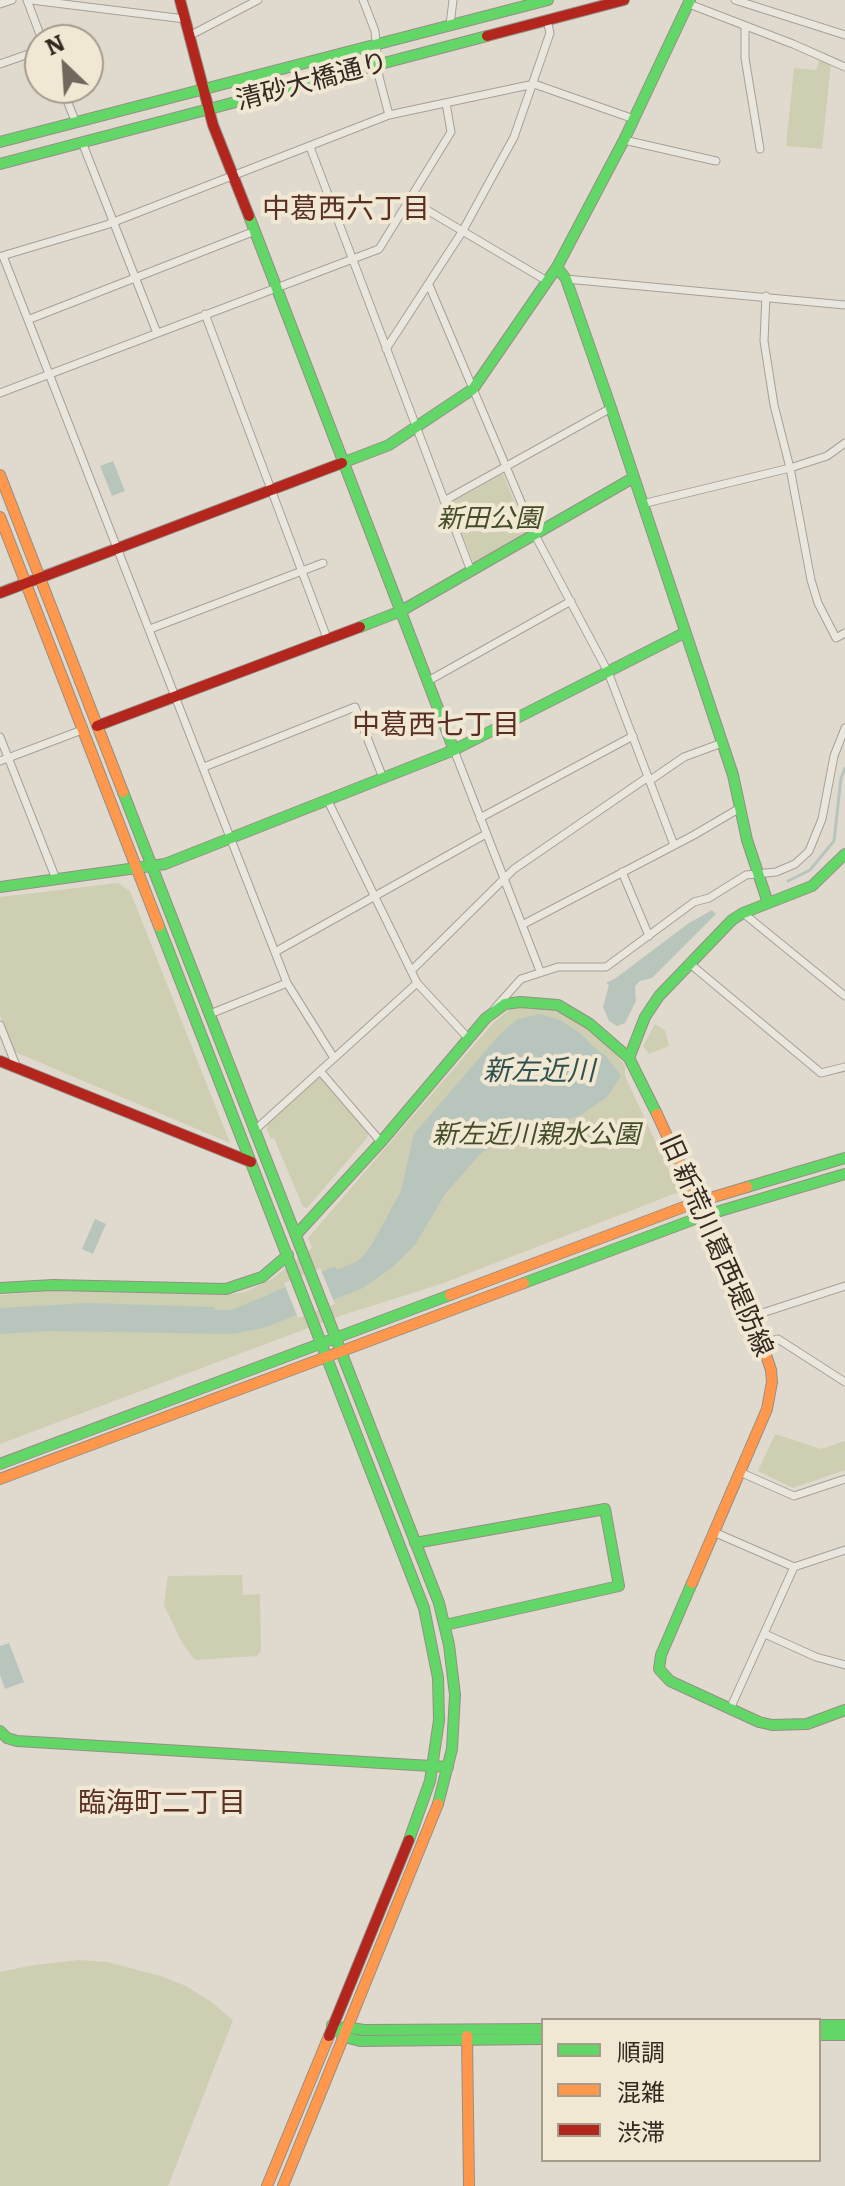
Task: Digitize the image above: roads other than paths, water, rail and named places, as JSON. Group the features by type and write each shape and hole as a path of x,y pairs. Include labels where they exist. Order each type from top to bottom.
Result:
{"street":[{"path":"0,4 12,0"},
{"path":"37,24 29,0 185,19"},
{"path":"180,0 209,110 232,175 278,287 540,971"},
{"path":"189,36 258,0"},
{"path":"363,0 375,31 378,64 389,115"},
{"path":"450,25 453,0"},
{"path":"500,13 504,0"},
{"name":"清砂大橋通り","path":"0,142 548,0"},
{"name":"清砂大橋通り","path":"0,164 624,0"},
{"path":"735,0 845,35"},
{"path":"0,593 389,445 473,389 557,267 624,140 689,2 845,67"},
{"path":"386,349 462,232 514,137 550,33 547,20"},
{"path":"745,27 745,58 760,149"},
{"path":"0,64 24,56"},
{"path":"334,1058 287,983 30,319 2,256 112,222 389,115 534,84 634,119"},
{"path":"0,393 379,249 451,132 446,103"},
{"path":"68,104 76,123"},
{"path":"624,140 716,161"},
{"path":"82,142 157,333"},
{"path":"310,147 471,571"},
{"path":"410,200 547,281"},
{"path":"30,319 255,231"},
{"path":"557,267 566,279 611,408 722,743 757,874 768,903"},
{"path":"566,279 845,305"},
{"path":"429,285 535,535 608,672 674,845"},
{"path":"766,296 764,341 774,405 790,468 811,580 818,603 836,638 845,633"},
{"path":"205,314 327,638"},
{"path":"444,501 611,408"},
{"path":"642,504 790,468 827,456 845,443"},
{"path":"0,475 445,1625 455,1695 452,1749 436,1813 285,2183 271,2175"},
{"path":"97,726 401,611 633,478"},
{"path":"0,517 288,1255 418,1593 429,1629 439,1696 433,1766 420,1813 267,2186"},
{"path":"150,629 323,563"},
{"path":"428,681 571,601"},
{"path":"0,887 165,864 454,750 684,633"},
{"path":"204,767 355,707 383,778"},
{"path":"486,1018 521,979 540,971 575,965 606,967 694,902 709,898 746,875 776,872 795,864 809,851 822,819 834,756 845,728"},
{"path":"4,760 82,730"},
{"path":"480,818 633,736"},
{"path":"0,737 4,760 56,879"},
{"path":"411,971 514,869 684,757 722,743"},
{"path":"327,799 417,983 469,1039"},
{"path":"522,925 740,808"},
{"path":"275,952 486,834"},
{"path":"629,1058 645,1017 659,996 732,920 812,886 845,854"},
{"path":"622,872 649,936"},
{"path":"743,913 845,996"},
{"path":"689,963 821,1073 845,1067"},
{"path":"210,1014 287,983"},
{"path":"255,1130 417,983"},
{"name":"旧 新荒川葛西堤防線","path":"296,1235 381,1142 486,1018 505,1004 558,1005 580,1016 629,1058 762,1343 771,1370 767,1409 658,1663 663,1676 670,1681 759,1722 789,1725 815,1722 845,1710"},
{"path":"0,1025 17,1068"},
{"path":"0,1061 251,1162"},
{"path":"320,1071 381,1142"},
{"path":"0,1464 697,1202 845,1158"},
{"path":"0,1479 703,1216 845,1174"},
{"path":"0,1288 53,1285 226,1289 262,1277 288,1255"},
{"path":"750,1317 845,1286"},
{"path":"762,1343 778,1339 845,1382"},
{"path":"836,1376 845,1373"},
{"path":"742,1473 794,1496 845,1479"},
{"path":"415,1543 605,1509 619,1586 445,1625"},
{"path":"716,1533 794,1567 845,1550"},
{"path":"730,1709 794,1567"},
{"path":"765,1634 816,1657 845,1665"},
{"path":"0,1731 7,1738 17,1741 448,1767"},
{"path":"332,2025 347,2032 364,2030 541,2039"},
{"path":"821,2025 845,2025"},
{"path":"467,2035 541,2029"},
{"path":"467,2035 469,2186"},
{"path":"821,2035 845,2035"}],"water":[{"path":"113,461 125,491 112,496 100,466"},
{"path":"712,910 716,914 652,978 635,986 636,1001 625,1023 617,1026 609,1021 603,1007 609,985 606,983"},
{"name":"新左近川","path":"540,1014 560,1020 580,1033 606,1056 621,1076 607,1097 579,1116 524,1132 482,1152 445,1194 415,1245 395,1265 363,1288 264,1328 231,1334 50,1331 0,1334 0,1308 88,1303 232,1310 335,1266 337,1270 354,1263 364,1256 401,1191 414,1134 501,1033 518,1019"},
{"path":"95,1219 106,1224 93,1254 82,1249"},
{"path":"9,1643 24,1682 5,1689 0,1675 0,1646"}],"waterway":[{"path":"788,881 810,870 834,841 841,778 845,768"}],"district":[{"name":"中葛西六丁目","path":"346,210"},
{"name":"中葛西七丁目","path":"436,726"},
{"name":"臨海町二丁目","path":"162,1804"}],"park label":[{"name":"新田公園","path":"489,519"},
{"name":"新左近川親水公園","path":"536,1135"}]}
